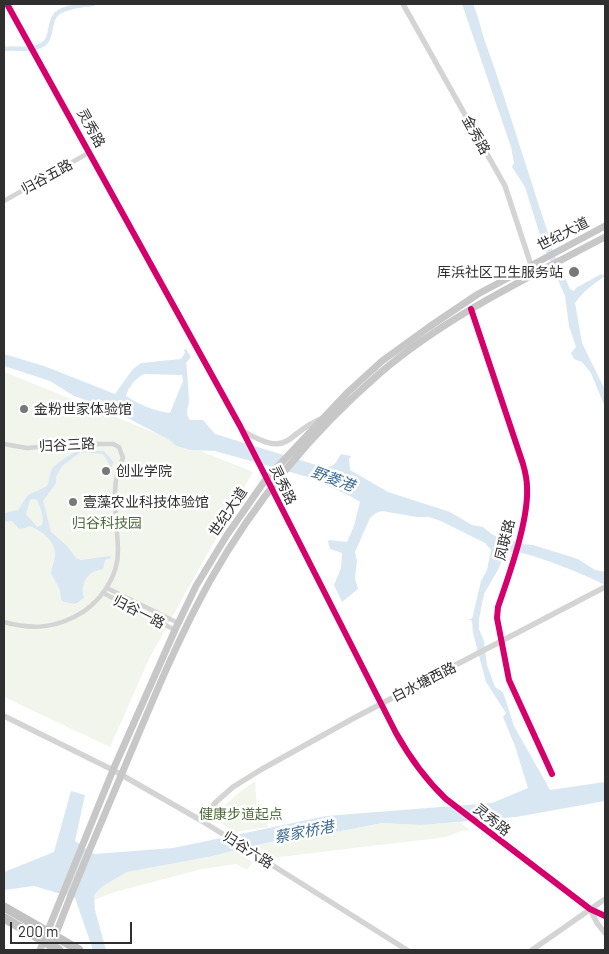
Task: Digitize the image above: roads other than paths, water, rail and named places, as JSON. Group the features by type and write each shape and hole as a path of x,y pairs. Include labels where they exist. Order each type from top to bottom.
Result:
{"highway":[{"path":"4,907 79,950"},
{"path":"4,918 59,950"}],"main road":[{"name":"世纪大道","path":"40,950 93,840 170,661 210,580 243,527 296,451 322,418 348,392 382,361 428,327 478,294 605,226"},
{"name":"世纪大道","path":"50,950 63,902 87,834 113,770 177,627 196,586 266,479 381,372 416,346 471,309 605,237"}],"street":[{"name":"灵秀路","path":"7,4 246,438 411,761 427,781 448,801 590,909 605,916"},
{"name":"金秀路","path":"403,4 505,186 531,265 536,273"},
{"name":"归谷五路","path":"4,201 90,152"},
{"name":"凤联路","path":"471,309 523,464 527,487 526,507 519,539 498,607 497,618 511,685 552,774"},
{"path":"242,431 258,440 271,444 283,444 313,422 322,418"},
{"name":"归谷三路","path":"4,444 27,448 72,444 113,444 119,448 124,458 118,467 115,502 118,551 115,568 107,588"},
{"name":"白水塘西路","path":"202,821 216,802 233,787 262,769 381,704 605,587"},
{"path":"4,622 20,627 41,628 61,624 80,614 107,588"},
{"name":"归谷一路","path":"107,588 177,627"},
{"name":"归谷一路","path":"103,593 177,627"},
{"name":"归谷六路","path":"4,716 122,774 227,836 407,950"},
{"path":"532,950 605,899"},
{"name":"灵秀路","path":"590,909 605,933"}],"water":[{"path":"462,4 473,4 475,9 551,247 570,289 574,291 601,274 605,274 578,298 575,303 582,343 605,390 605,407 591,373 582,362 574,359 571,353 576,347 569,326 565,296 543,245 525,187 512,167 514,163 511,147"},
{"path":"186,349 191,357 186,363 189,400 187,415 190,420 203,420 215,434 326,468 334,465 341,454 351,456 349,459 350,470 388,492 450,512 472,525 483,527 493,535 578,559 595,570 605,572 605,585 542,559 517,552 509,552 503,557 484,594 479,629 484,641 487,665 495,687 503,692 514,726 550,790 605,782 605,801 516,817 421,825 382,823 275,841 212,856 127,872 103,886 94,895 95,910 106,950 93,950 75,898 34,886 4,890 4,872 54,852 71,791 85,795 75,841 94,854 173,848 326,816 492,803 528,788 515,746 503,717 506,713 486,682 473,633 472,621 468,619 472,619 481,581 487,570 491,550 485,543 429,517 417,517 382,511 376,513 370,518 355,552 357,561 355,578 358,589 342,602 334,585 341,568 342,553 330,549 328,542 329,540 347,542 354,526 360,502 308,477 215,451 191,450 177,446 168,439 108,408 74,396 50,381 4,366 4,354 44,366 115,394 133,369 141,363 181,359 185,353 184,350","holes":["144,374 182,375 183,381 170,413 147,407 126,396 133,383"]},
{"path":"79,450 104,451 114,463 111,467 103,454 81,452 62,466 56,477 56,483 43,501 51,532 66,545 76,558 81,560 110,556 111,558 105,560 103,569 89,575 83,587 84,598 75,604 64,602 61,599 60,590 51,573 55,552 54,546 48,537 29,526 19,529 12,521 4,522 4,513 18,510 28,495 47,486 54,467","holes":["36,499 43,520 42,525 37,527 26,514 30,500"]}],"waterway":[{"path":"4,49 28,49 42,45 48,38 55,15 71,7 93,4"}],"place":[{"name":"厍浜社区卫生服务站","path":"574,272"},
{"name":"金粉世家体验馆","path":"24,409"},
{"name":"创业学院","path":"106,471"},
{"name":"壹藻农业科技体验馆","path":"73,502"}],"water label":[{"name":"野菱港","path":"333,479"},
{"name":"蔡家桥港","path":"304,832"}],"park label":[{"name":"归谷科技园","path":"107,523"},
{"name":"健康步道起点","path":"241,814"}]}
